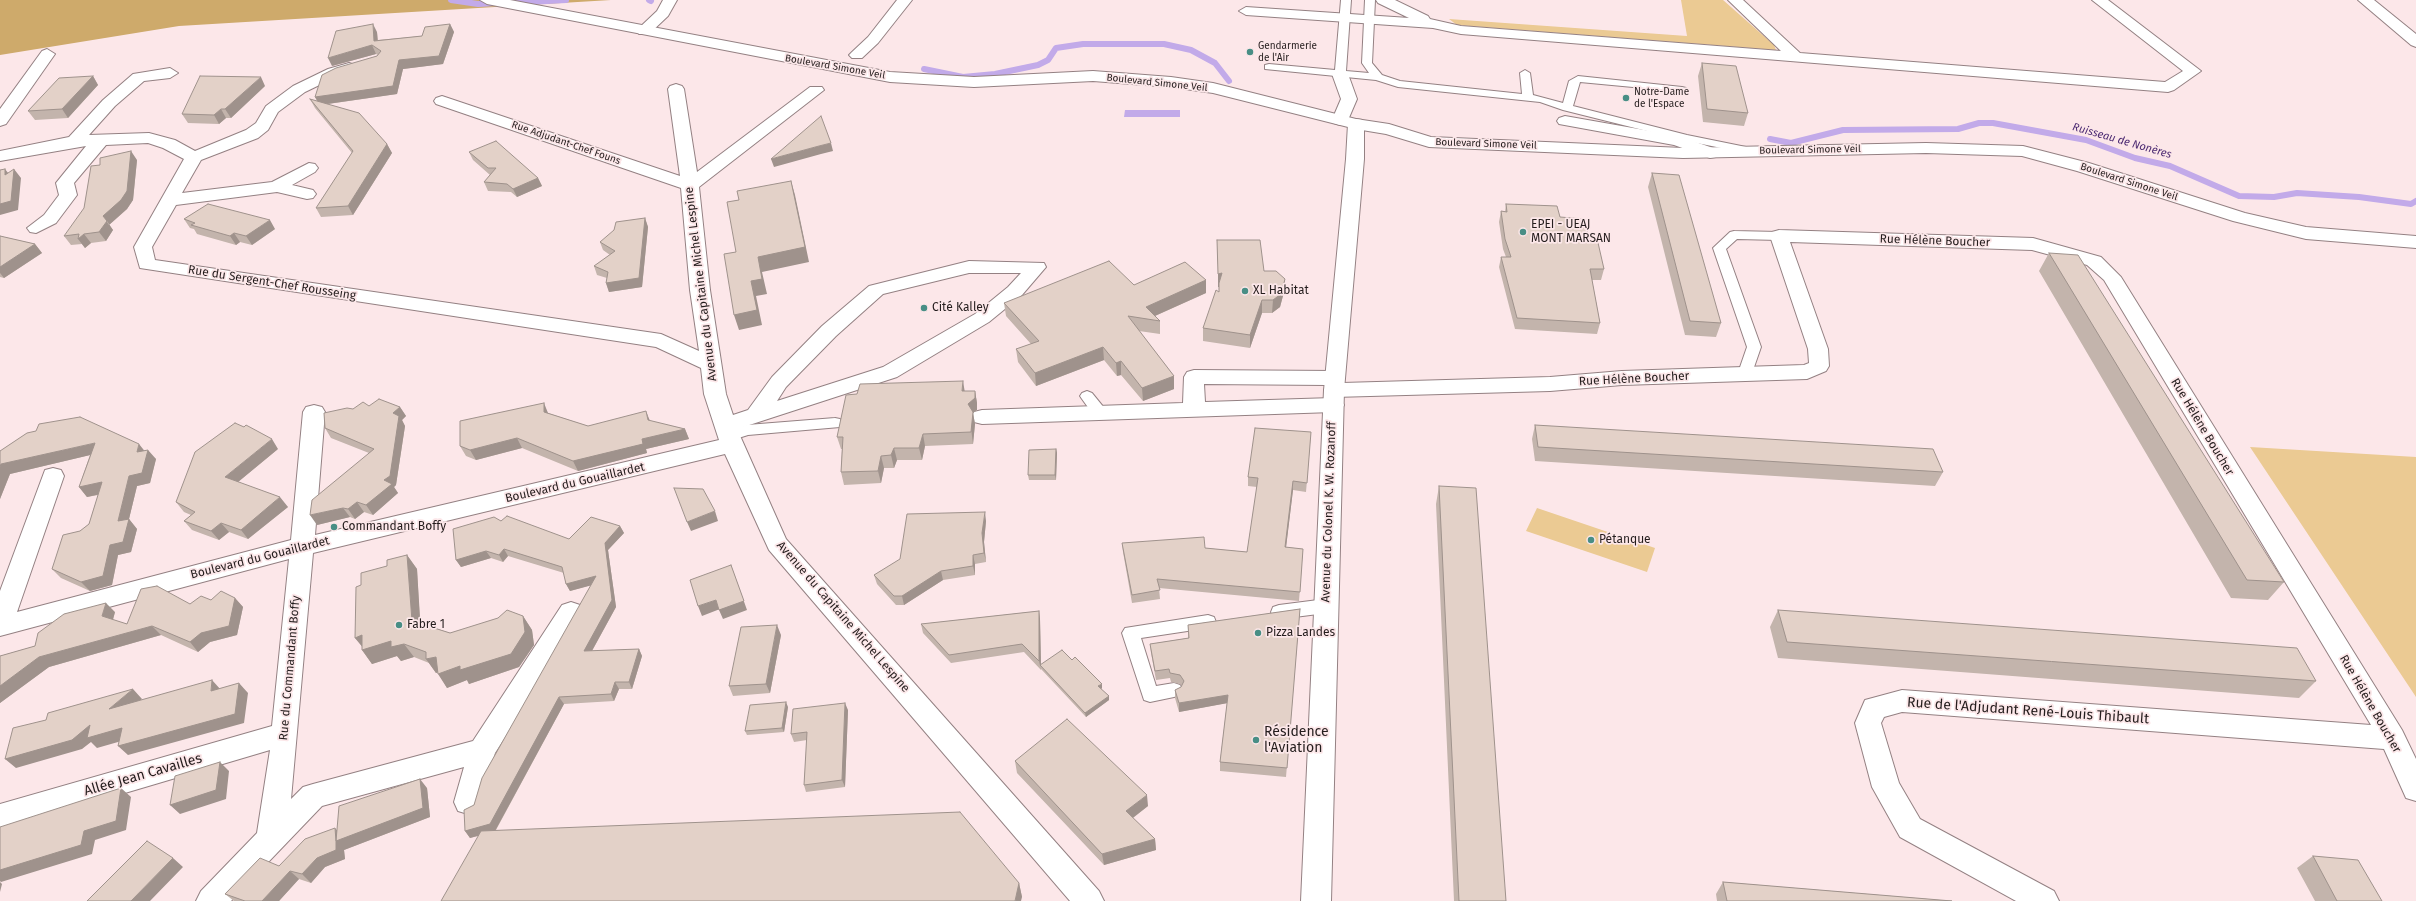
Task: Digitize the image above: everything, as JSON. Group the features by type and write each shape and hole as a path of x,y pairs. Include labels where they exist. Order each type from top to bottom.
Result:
{"street":[{"name":"Boulevard Simone Veil","path":"487,0 890,77 974,82 1093,76 1171,82 1213,88 1348,122 1389,129 1429,142 1710,153 1750,151 1977,148 2023,151 2083,167 2239,217 2306,233 2416,242"},
{"path":"644,31 663,13 670,0"},
{"path":"857,55 873,40 905,0"},
{"path":"1383,0 1433,24"},
{"path":"1735,0 1796,57"},
{"path":"1246,11 1433,24 1461,30 2168,87 2193,70 2099,0"},
{"path":"2365,0 2416,42"},
{"path":"0,121 6,109 47,54"},
{"path":"0,156 75,141 149,138 169,144 194,157 252,134 262,126 272,109 299,89 334,72 362,64"},
{"path":"75,141 109,103 139,77 170,72"},
{"name":"Avenue du Colonel K. W. Rozanoff","path":"1316,901 1334,391 1356,153 1348,122 1349,99 1340,74"},
{"name":"Avenue du Capitaine Michel Lespine","path":"676,89 690,185 700,290 715,394 729,436 777,544 1090,901"},
{"path":"690,185 816,90"},
{"name":"Rue Adjudant-Chef Founs","path":"442,101 690,185"},
{"path":"1566,115 1611,128 1678,141 1710,153"},
{"path":"36,228 50,219 68,195 65,183 82,160 102,139"},
{"name":"Rue du Sergent-Chef Rousseing","path":"194,157 143,247 147,264 661,341 710,364"},
{"path":"277,187 309,168"},
{"path":"170,200 277,187 307,194"},
{"name":"Rue Hélène Boucher","path":"1334,391 1550,384 1622,378 1807,372 1819,366 1818,349 1779,236 2033,244 2094,261 2111,277 2392,738 2416,789"},
{"path":"969,267 1037,267 1015,291 982,318 890,372 755,416 785,376 830,331 876,290 969,267"},
{"path":"1194,409 1194,377 1334,391"},
{"path":"982,416 1194,409 1334,391"},
{"name":"Rue du Commandant Boffy","path":"270,839 280,782 285,734 300,547 314,412"},
{"name":"Boulevard du Gouaillardet","path":"0,626 729,436 755,416"},
{"path":"0,626 53,476"},
{"path":"468,802 482,750 571,612"},
{"name":"Rue de l'Adjudant René-Louis Thibault","path":"2044,901 1910,828 1886,787 1868,723 1874,708 1902,701 2392,738"},
{"name":"Allée Jean Cavailles","path":"0,816 285,734"},
{"path":"210,901 313,796 482,750"}],"lane":[{"path":"1340,74 1346,0"},
{"path":"1370,0 1367,63 1378,77"},
{"path":"1269,67 1378,77 1398,84 1528,96 1542,99 1566,115 1750,151"},
{"path":"1525,73 1528,96"},
{"path":"1566,115 1574,81 1578,79 1682,90"},
{"path":"1745,373 1754,347 1719,248 1734,235 1779,236"},
{"path":"1087,396 1100,413"},
{"path":"729,436 747,430 789,425 835,423"},
{"path":"1264,615 1326,606"},
{"path":"1174,690 1150,695 1131,633 1225,620"}],"shaded area":[{"path":"0,0 611,0 179,26 0,55"},
{"path":"1681,0 1723,0 1774,45 1776,50 1457,25 1449,19 1687,36"},
{"path":"1125,110 1180,110 1180,117 1124,117"},
{"path":"2250,447 2416,457 2416,697"},
{"name":"Pétanque","path":"1537,508 1655,548 1647,572 1526,531"}],"building":[{"path":"373,24 374,41 422,36 425,27 450,24 439,56 399,60 393,86 315,97 322,75 336,68 377,56 381,51 372,45 328,58 336,31"},
{"path":"1702,63 1736,66 1748,113 1707,109"},
{"path":"93,76 62,109 28,111 59,78"},
{"path":"200,76 261,77 225,109 221,109 214,115 182,114"},
{"path":"310,99 359,113 387,144 348,206 316,208 353,151"},
{"path":"821,116 831,143 771,159"},
{"path":"496,141 538,178 513,189 507,184 484,182 496,168 488,168 469,152"},
{"path":"131,151 127,191 121,200 103,216 107,221 99,232 84,234 78,239 79,234 64,236 84,208 91,166 100,165 100,158"},
{"path":"5,169 5,175 14,169 11,201 0,204 0,170"},
{"path":"1652,173 1679,175 1721,323 1690,321"},
{"path":"791,181 805,247 758,257 762,279 751,281 757,310 734,315 724,254 736,252 727,202 739,200 737,191"},
{"path":"208,204 270,220 246,236 234,233 230,236 191,225 195,223 184,219"},
{"path":"1506,204 1557,206 1560,217 1585,219 1588,234 1596,234 1604,269 1590,269 1600,323 1517,318 1501,257 1511,257 1505,239 1501,211 1507,212"},
{"path":"645,218 639,278 606,283 608,272 594,266 615,251 600,242 614,230 616,222"},
{"path":"0,236 35,244 0,267"},
{"path":"1217,240 1260,240 1264,271 1276,271 1285,279 1281,294 1273,300 1262,300 1250,335 1203,328 1216,290 1219,292 1219,283 1222,273 1218,274"},
{"path":"2049,253 2078,255 2284,582 2247,580"},
{"path":"1109,261 1134,285 1185,262 1206,280 1146,307 1160,321 1128,316 1174,376 1142,388 1121,361 1116,363 1103,347 1035,373 1016,349 1039,341 1004,303"},
{"path":"963,381 962,391 975,391 975,398 968,404 973,412 971,432 923,434 919,448 894,448 891,455 881,456 878,471 841,472 843,437 837,437 846,395 857,394 860,384"},
{"path":"379,399 400,407 393,413 399,416 390,476 384,480 392,484 366,505 357,502 348,509 343,508 310,515 312,500 374,449 325,428 324,413 347,408 353,409 363,402 369,406"},
{"path":"544,403 544,412 588,426 646,411 648,420 685,429 642,439 643,444 573,461 517,438 470,450 460,446 460,421"},
{"path":"80,417 139,444 137,452 148,450 142,473 129,476 118,521 129,519 123,542 110,545 103,576 81,582 52,569 63,535 80,531 89,524 102,482 79,487 95,443 1,464 0,467 0,451 27,433 36,431 39,424"},
{"path":"235,423 244,427 246,425 272,439 225,477 280,497 241,530 221,523 211,531 184,521 195,512 176,502 195,452"},
{"path":"1535,425 1933,449 1943,472 1538,447"},
{"path":"1255,428 1311,432 1307,483 1293,481 1285,547 1303,549 1300,592 1157,579 1160,590 1132,595 1122,543 1204,537 1205,548 1247,552 1258,478 1248,477"},
{"path":"1056,449 1055,475 1028,475 1029,450"},
{"path":"1439,486 1476,488 1506,901 1459,901"},
{"path":"674,488 703,489 715,511 687,522"},
{"path":"985,512 982,533 984,553 973,555 973,566 941,571 902,596 894,596 874,575 900,559 907,514"},
{"path":"507,516 569,539 591,517 620,526 605,543 612,600 584,651 639,649 629,682 615,682 611,694 559,697 490,824 465,831 464,810 474,805 482,778 596,576 566,584 562,567 504,549 499,555 486,551 456,560 453,529 494,517 501,521"},
{"name":"Fabre 1","path":"407,555 412,621 450,633 498,618 507,610 523,616 525,632 511,654 460,670 460,666 438,674 436,657 426,659 426,652 404,644 391,647 391,641 362,650 362,635 355,638 356,587 361,585 361,573 387,566 387,560"},
{"path":"731,565 744,601 719,610 716,600 698,606 690,580"},
{"path":"157,586 190,604 201,596 211,600 221,591 235,598 229,626 201,633 190,642 152,626 39,657 0,686 0,656 35,646 38,633 64,614 106,603 102,616 127,624 141,589"},
{"path":"1300,609 1287,768 1220,762 1228,695 1179,703 1175,690 1181,687 1184,681 1180,675 1170,673 1169,669 1155,671 1150,644 1189,638 1188,625"},
{"path":"1778,610 2297,648 2316,681 1787,642"},
{"path":"1039,611 1039,661 1022,644 949,655 921,624"},
{"path":"777,625 766,684 729,686 741,627"},
{"path":"1062,650 1072,660 1075,657 1102,684 1098,686 1109,696 1085,713 1040,665"},
{"path":"212,680 211,691 239,683 235,714 118,746 122,728 87,738 90,725 72,740 5,759 13,728 46,720 48,713 133,689 109,709"},
{"path":"786,702 782,728 745,731 750,705"},
{"path":"845,703 842,780 804,785 807,732 791,734 793,709"},
{"path":"1067,719 1147,795 1126,811 1155,839 1102,854 1015,761"},
{"path":"220,762 216,790 170,805 175,776"},
{"path":"420,779 423,808 336,841 339,806"},
{"path":"121,788 116,821 84,831 81,845 0,870 0,827"},
{"path":"960,812 1019,883 1015,901 441,901 481,831"},
{"path":"335,828 336,850 317,858 302,874 290,871 262,901 245,901 225,894 260,858 279,866 305,839"},
{"path":"147,841 173,858 131,901 87,901"},
{"path":"2313,856 2358,860 2382,901 2337,901"},
{"path":"1723,882 1952,901 1727,901"}],"waterway":[{"name":"Ruisseau de Nonères","path":"451,0 478,4 496,3"},
{"name":"Ruisseau de Nonères","path":"511,3 566,0"},
{"name":"Ruisseau de Nonères","path":"924,69 963,77 995,74 1038,65 1048,60 1056,48 1083,44 1164,44 1191,50 1215,63 1229,81"},
{"name":"Ruisseau de Nonères","path":"1770,139 1791,143 1843,130 1958,129 1979,123 1993,123 2086,140 2135,158 2170,166 2239,196 2274,197 2297,193 2359,197 2411,204 2416,201"}],"place":[{"name":"Gendarmerie de l'Air","path":"1250,52"},
{"name":"Notre-Dame de l'Espace","path":"1626,98"},
{"name":"EPEI - UEAJ MONT MARSAN","path":"1523,232"},
{"name":"XL Habitat","path":"1245,291"},
{"name":"Cité Kalley","path":"924,308"},
{"name":"Commandant Boffy","path":"334,527"},
{"name":"Pétanque","path":"1591,540"},
{"name":"Fabre 1","path":"399,625"},
{"name":"Pizza Landes","path":"1258,633"},
{"name":"Résidence l'Aviation","path":"1256,740"}]}
